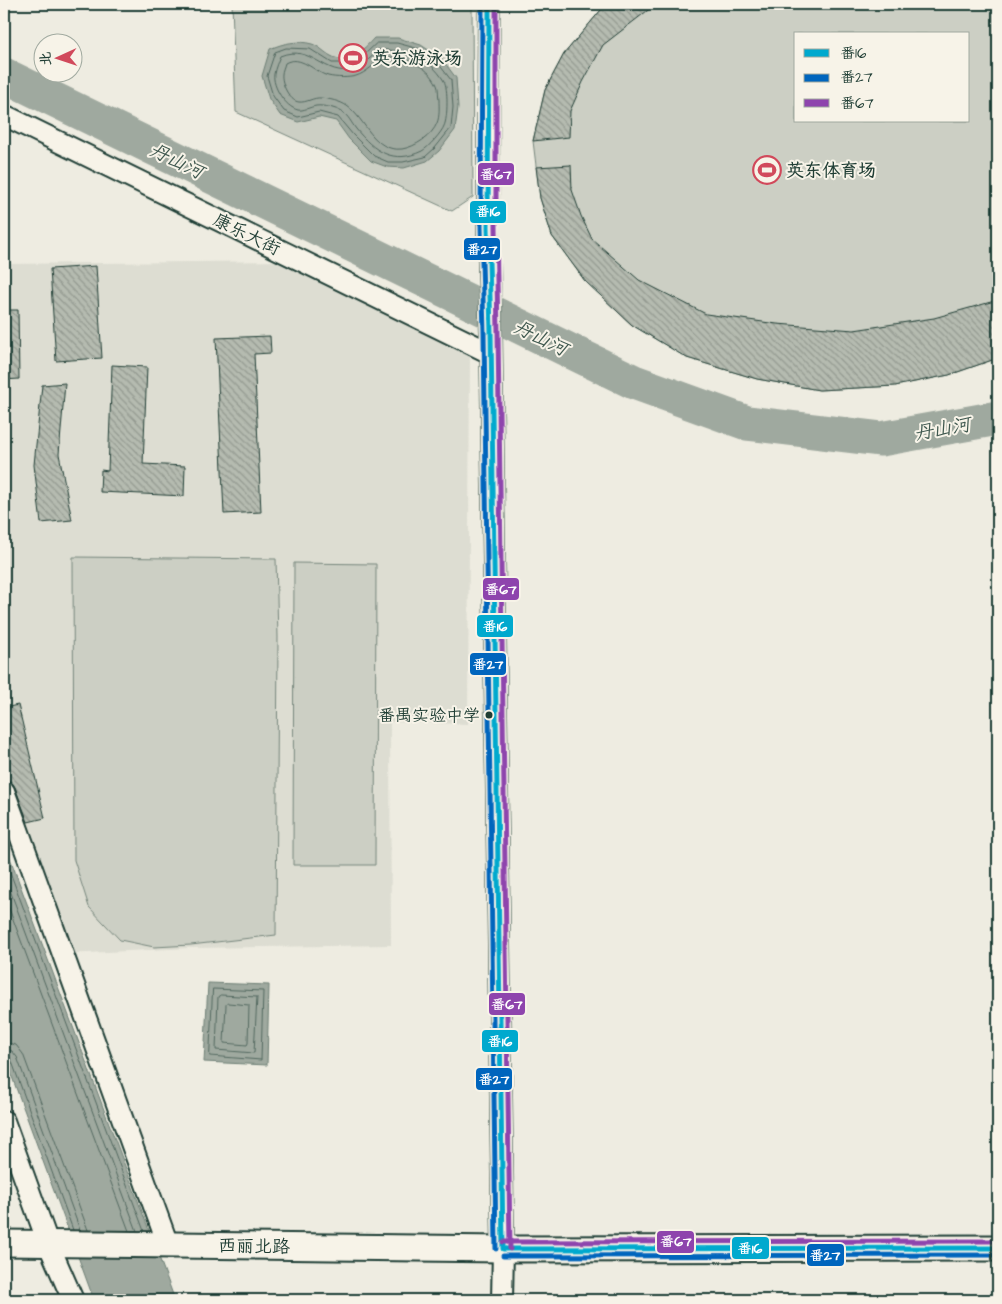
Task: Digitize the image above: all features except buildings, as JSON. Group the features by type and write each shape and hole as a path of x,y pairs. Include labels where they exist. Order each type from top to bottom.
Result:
{"street":[{"path":"489,4 488,227 503,1249 502,1300"},
{"name":"康乐大街","path":"4,115 490,353"},
{"path":"4,791 168,1245"},
{"path":"4,1121 48,1243 73,1300"},
{"name":"西丽北路","path":"4,1243 503,1249 998,1248"}],"shaded area":[{"name":"英东游泳场","path":"232,4 472,4 473,197 452,211 236,112"},
{"name":"英东体育场","path":"606,4 998,4 998,358 949,375 895,386 819,390 757,379 687,358 632,325 585,281 552,236 540,198 533,141 545,90 564,54"},
{"name":"番禺实验中学","path":"288,261 470,352 468,724 390,722 391,945 190,948 66,954 4,778 4,264"},
{"path":"73,557 276,559 278,637 276,935 191,945 154,947 120,940 89,907 74,860"},
{"path":"294,563 376,564 375,865 293,865"}],"water":[{"path":"374,38 398,38 421,45 442,59 456,78 458,107 455,130 439,151 427,161 404,168 387,167 371,161 349,139 336,121 319,117 298,122 280,115 269,99 262,76 270,49 280,45 301,42 317,46 337,59 343,59 355,55"},
{"path":"4,842 175,1300 94,1300 4,1055"},
{"path":"208,983 269,985 267,1065 204,1062"}],"waterway":[{"name":"丹山河","path":"4,75 634,382 747,423 881,439 998,418"}],"transit line":[{"name":"番27","path":"482,4 481,227 496,1249"},
{"name":"番16","path":"489,4 488,227 503,1249"},
{"name":"番67","path":"496,4 496,227 510,1249"},
{"name":"番67","path":"503,1242 998,1241"},
{"name":"番16","path":"503,1249 998,1248"},
{"name":"番27","path":"503,1256 998,1255"}],"place":[{"name":"英东游泳场","path":"353,58"},
{"name":"英东体育场","path":"767,170"},
{"name":"番禺实验中学","path":"489,715"}]}
